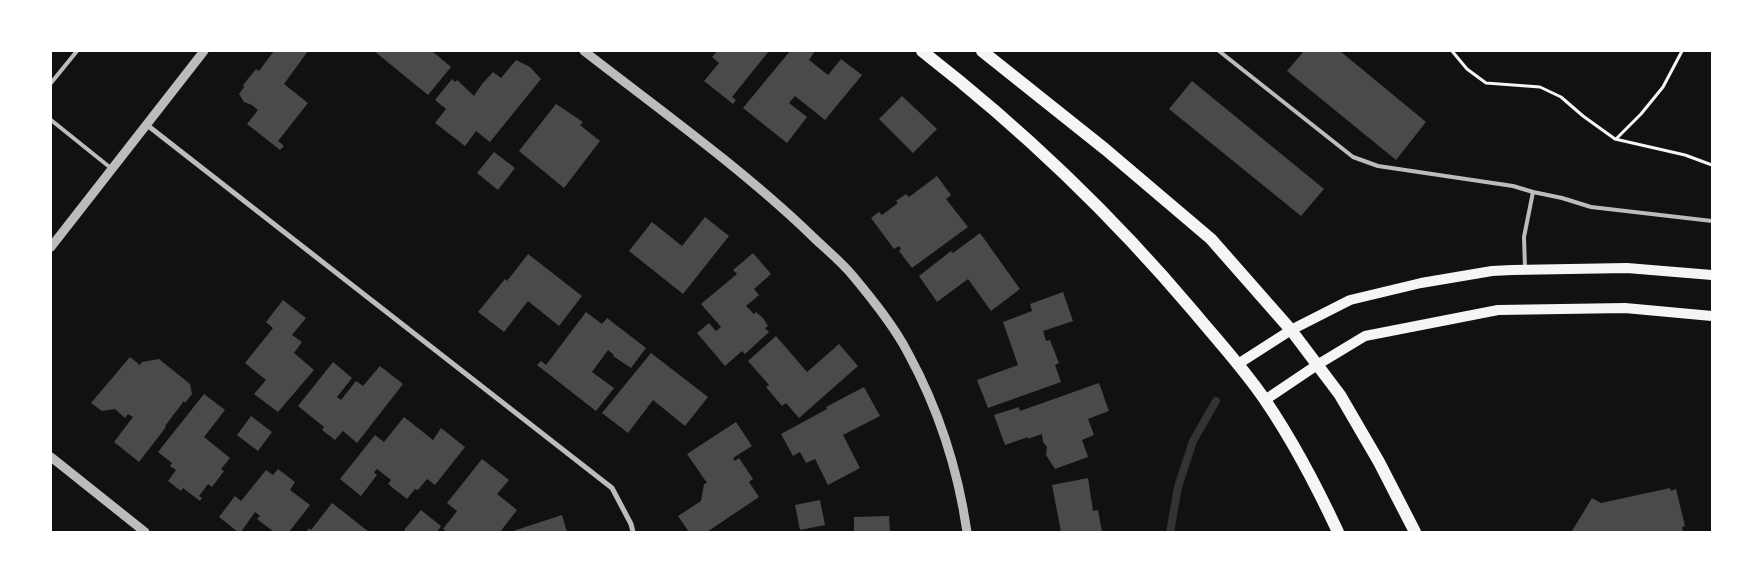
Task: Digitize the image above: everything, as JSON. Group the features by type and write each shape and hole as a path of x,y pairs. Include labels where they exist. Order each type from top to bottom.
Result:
{"main road":[{"path":"922,51 959,80 1072,182 1159,271 1238,364 1265,400 1296,451 1338,532"},
{"path":"982,51 1097,143 1211,239 1290,330 1340,394 1380,462 1415,532"},
{"path":"1238,364 1290,330 1350,300 1421,283 1492,271 1525,270 1627,268 1712,275"},
{"path":"1265,400 1365,336 1498,310 1625,308 1712,316"}],"street":[{"path":"51,247 204,51"},
{"path":"584,51 776,201 852,275 881,313 907,352 927,391 943,431 956,479 967,532"},
{"path":"147,125 612,488 631,524 633,532"},
{"path":"51,457 146,532"}],"lane":[{"path":"51,83 77,51"},
{"path":"1219,51 1353,157 1378,166 1513,186 1590,207 1712,221"},
{"path":"51,120 112,169"},
{"path":"1525,270 1524,237 1533,192"}],"path":[{"path":"1452,51 1467,69 1486,84 1540,87 1561,97 1615,139 1685,155 1712,166"},
{"path":"1615,139 1641,114 1663,87 1682,51"}],"building":[{"path":"274,51 308,51 284,84 308,103 278,141 284,146 280,150 247,124 258,110 244,102 239,94 244,87 243,85 256,69 259,71"},
{"path":"374,51 432,51 451,67 428,95"},
{"path":"717,51 769,51 732,97 736,100 733,104 704,81 719,63 712,57"},
{"path":"790,51 815,51 809,60 828,75 841,59 862,75 825,120 795,96 789,103 807,117 787,143 743,108"},
{"path":"1304,51 1340,51 1426,122 1396,160 1287,71"},
{"path":"516,60 530,67 541,79 490,142 476,131 465,146 435,123 446,109 435,100 452,79 455,82 457,80 474,96 493,72 501,78"},
{"path":"1192,81 1324,189 1301,216 1169,109"},
{"path":"902,96 937,129 913,153 879,119"},
{"path":"556,104 583,122 580,125 600,141 564,188 519,151"},
{"path":"494,152 515,168 498,190 477,173"},
{"path":"937,176 951,195 946,199 968,227 912,268 899,251 901,249 899,246 894,249 871,218 879,212 882,215 898,203 896,201 906,194 909,197"},
{"path":"705,217 729,236 683,294 629,251 652,222 682,246"},
{"path":"980,233 1020,289 991,311 968,279 937,302 919,276 951,251 953,253"},
{"path":"753,253 771,274 754,289 759,295 746,306 754,314 756,312 763,318 768,326 765,328 769,332 745,354 742,351 725,366 697,333 709,323 716,331 721,327 701,304 737,274 733,270"},
{"path":"528,254 582,296 559,326 528,301 504,332 478,312 505,279 507,281"},
{"path":"1063,292 1073,321 1043,331 1046,341 1050,340 1059,363 1055,365 1061,382 988,408 977,380 1018,365 1003,322 1032,311 1030,304"},
{"path":"283,300 306,318 292,335 302,342 294,353 314,370 278,412 254,394 266,380 245,363 273,328 266,322"},
{"path":"586,312 602,324 607,318 646,348 631,368 613,356 608,350 592,372 614,388 596,411 537,365 541,361 546,365"},
{"path":"776,336 807,372 839,344 858,366 799,418 786,403 782,406 766,387 769,385 748,361"},
{"path":"651,353 708,397 685,426 653,400 628,433 602,413"},
{"path":"130,357 140,365 142,362 159,359 190,384 192,394 185,403 184,401 139,462 114,442 133,417 128,414 125,418 115,409 102,411 91,403"},
{"path":"333,362 352,378 337,397 341,400 356,381 363,386 380,366 403,384 357,443 343,431 335,440 322,430 324,427 298,406"},
{"path":"1099,383 1109,411 1088,419 1094,435 1082,440 1088,457 1055,469 1046,455 1047,447 1043,442 1042,434 1005,445 994,415 1019,407 1020,411"},
{"path":"864,387 880,416 843,435 860,468 828,485 815,459 806,463 800,452 793,456 781,434"},
{"path":"204,394 225,410 204,437 230,458 221,469 224,471 212,487 208,484 199,496 202,498 200,501 183,488 181,491 168,481 176,470 170,466 172,463 158,452"},
{"path":"251,416 272,432 258,451 237,435"},
{"path":"404,417 433,440 441,428 465,447 435,485 427,479 407,499 388,484 391,480 377,469 374,472 377,475 361,496 340,479 375,435 384,442"},
{"path":"736,422 752,446 733,458 735,461 739,458 753,479 749,482 759,497 707,532 689,532 678,516 701,501 704,484 707,483 687,454"},
{"path":"482,459 509,480 497,494 517,510 500,532 447,532 443,529 457,511 447,503"},
{"path":"278,469 295,482 290,490 310,505 289,532 275,532 257,519 260,516 255,512 241,532 238,532 219,517 235,496 241,501 266,470 273,475"},
{"path":"1088,478 1093,511 1098,510 1102,532 1061,532 1052,485"},
{"path":"1670,488 1671,491 1676,489 1685,526 1682,527 1683,532 1572,531 1592,498 1601,503"},
{"path":"820,500 825,525 800,530 795,505"},
{"path":"332,503 369,532 306,532 309,528 311,530"},
{"path":"421,510 441,526 437,532 407,532 404,530"},
{"path":"562,515 567,532 513,532 513,531"},
{"path":"889,516 890,532 854,532 854,517"}],"waterway":[{"path":"1170,532 1178,487 1193,441 1216,401"}]}
